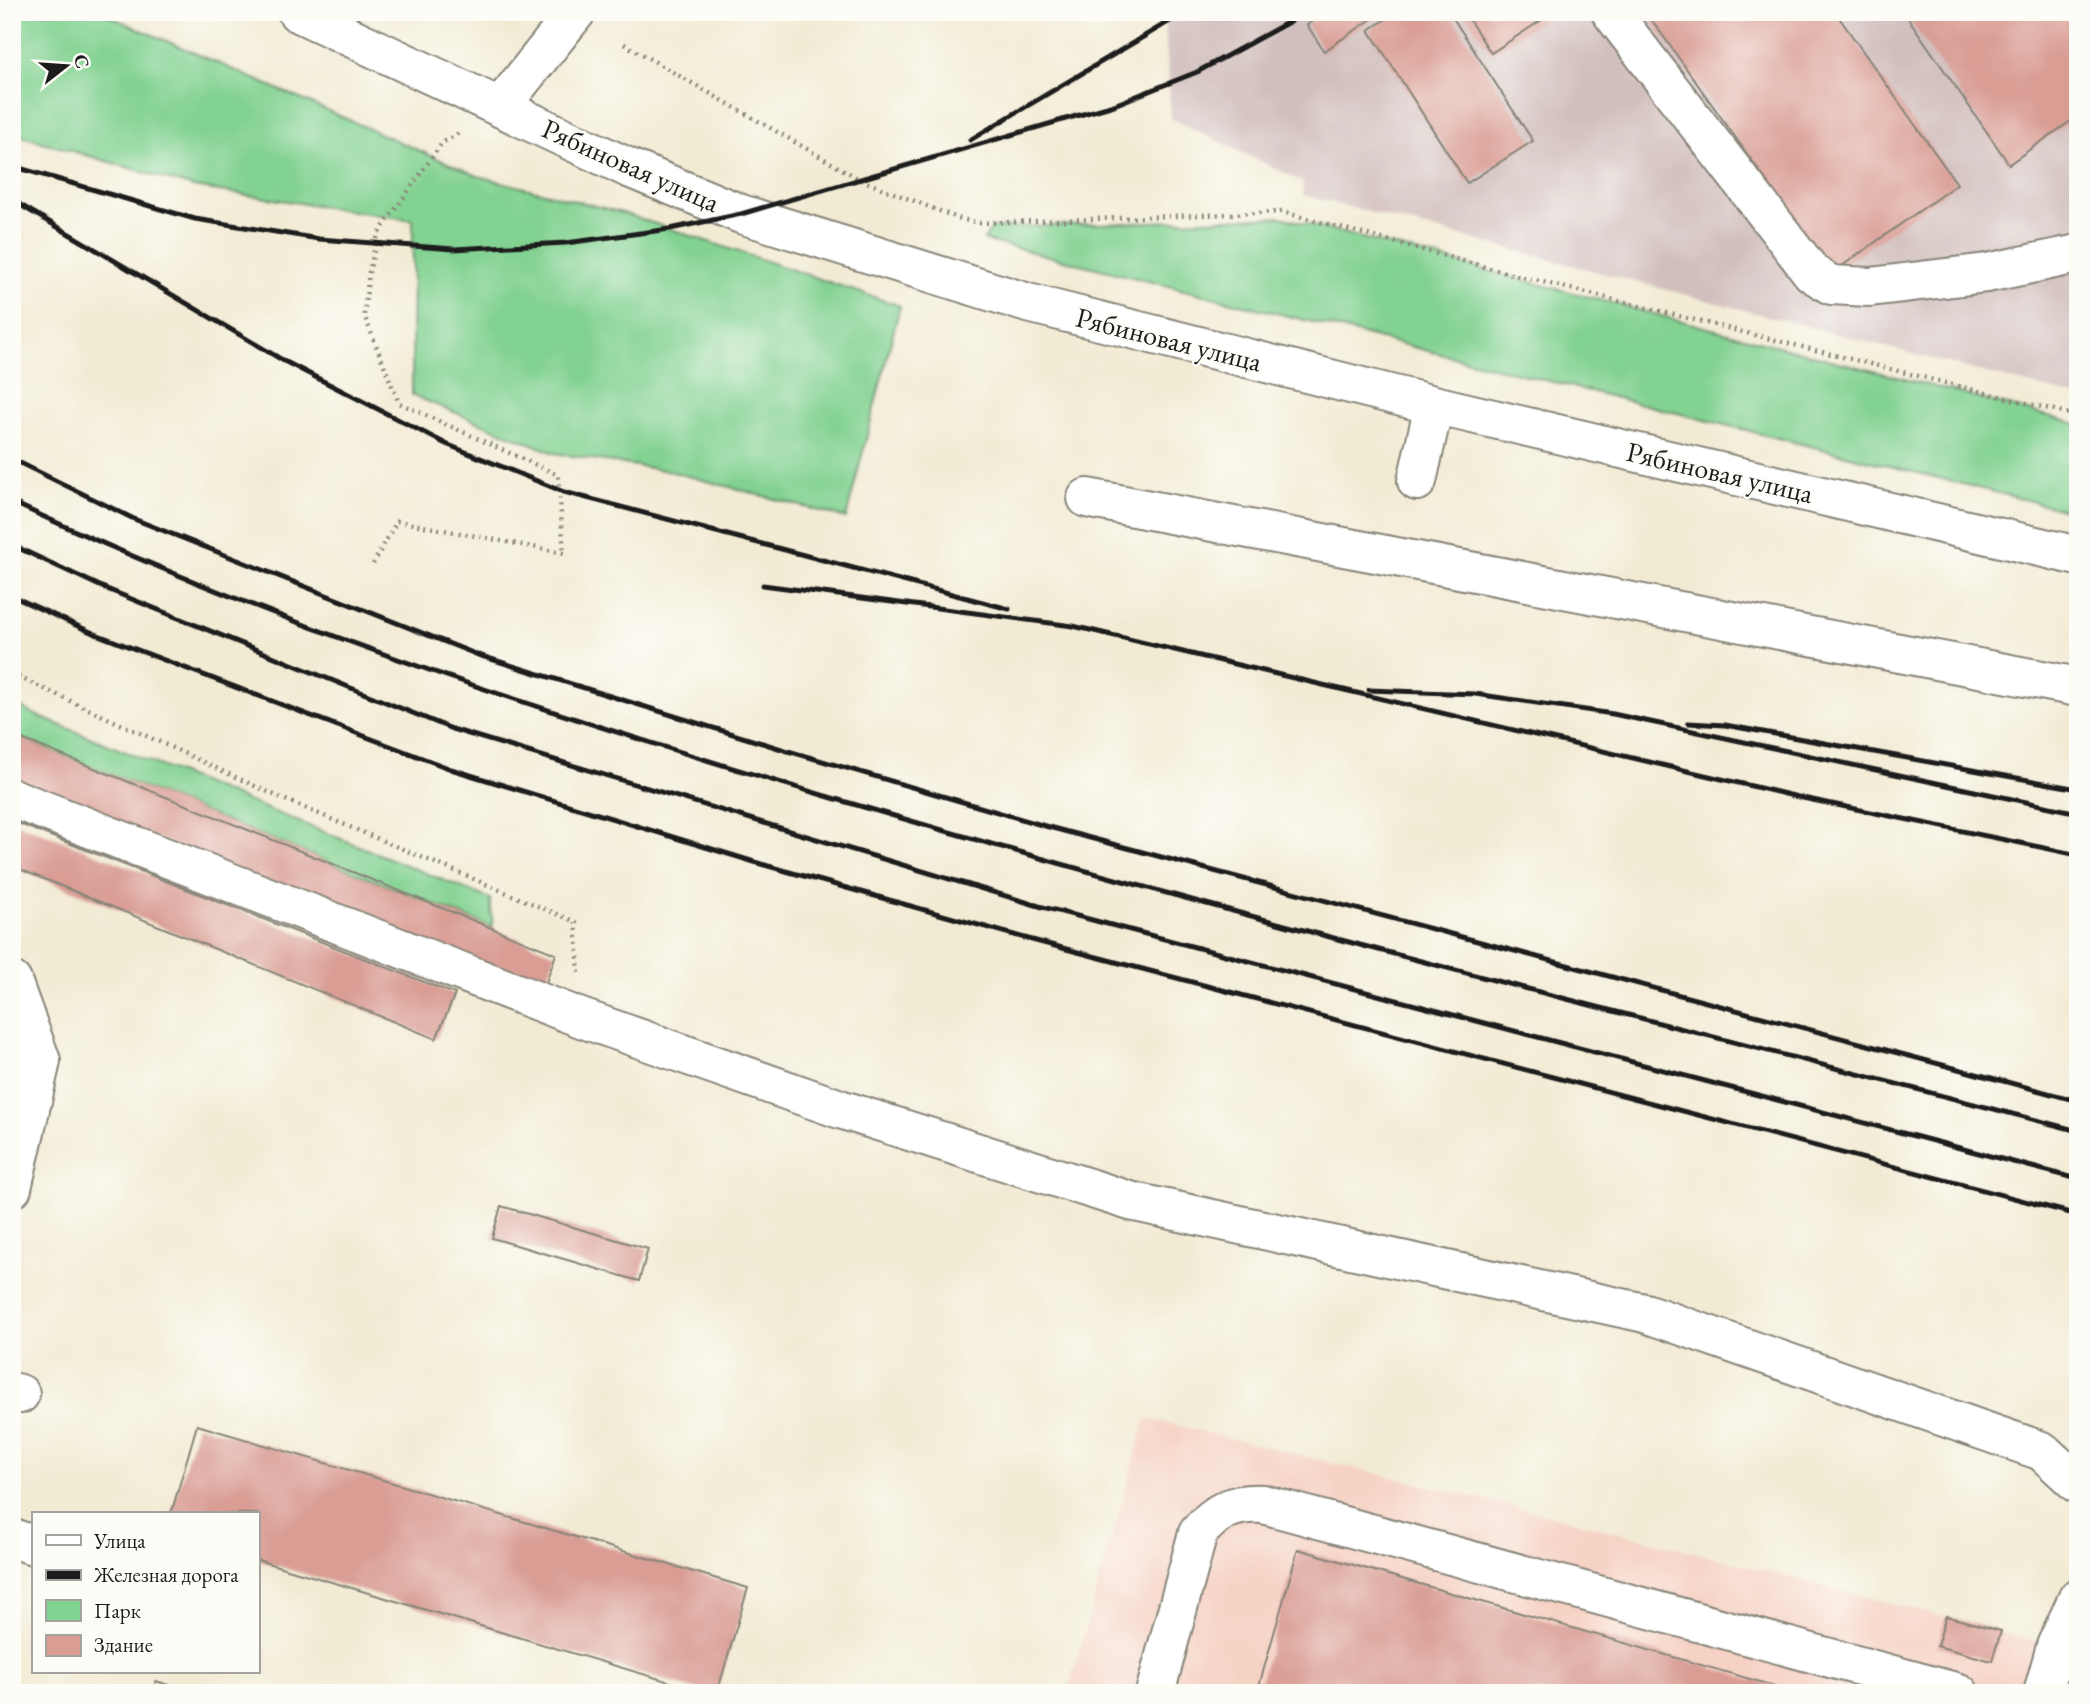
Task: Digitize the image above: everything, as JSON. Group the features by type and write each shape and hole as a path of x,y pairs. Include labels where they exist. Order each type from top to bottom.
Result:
{"street":[{"name":"Рябиновая улица","path":"297,12 629,168 741,214 1028,303 1434,405 2078,556"},
{"path":"500,106 576,12"},
{"path":"1611,12 1812,273 1831,285 1870,287 1987,274 2078,254"},
{"path":"1417,481 1434,405"},
{"path":"1087,498 2078,687"},
{"path":"12,798 581,1018 840,1109 1130,1201 1645,1313 2042,1451 2078,1484"},
{"path":"12,981 41,1061 12,1188"},
{"path":"1155,1693 1198,1533 1210,1518 1226,1508 1244,1503 1263,1504 1959,1693"},
{"path":"12,1538 32,1545"},
{"path":"2043,1693 2056,1646 2078,1598"}],"path":[{"path":"624,44 861,180 960,219 980,223 1283,212 1511,274 2078,416"},
{"path":"373,564 397,521 565,553 558,475 399,403 364,315 369,272 378,234 442,143 500,106"},
{"path":"12,674 281,798 576,922 581,1018"}],"shaded area":[{"path":"1164,12 2078,12 2078,397 1303,195 1303,182 1171,118"},
{"path":"1146,1418 1589,1525 2078,1652 2078,1693 1067,1693"}],"green space":[{"path":"12,12 100,12 478,176 623,213 900,306 846,518 669,471 554,453 412,395 413,220 193,187 12,133"},
{"path":"1281,217 2078,424 2078,513 984,240 992,228"},
{"path":"12,703 42,718 490,899 493,928 12,735"}],"building":[{"path":"1326,12 1382,12 1324,51 1307,25"},
{"path":"1397,12 1449,12 1533,141 1467,183 1369,30"},
{"path":"1464,12 1546,12 1548,16 1491,53"},
{"path":"1646,12 1835,12 1957,184 1832,273"},
{"path":"1904,12 2078,12 2078,116 2009,164"},
{"path":"12,735 556,954 543,991 12,781"},
{"path":"12,821 455,994 436,1039 12,866"},
{"path":"501,1206 648,1249 639,1281 492,1238"},
{"path":"197,1425 748,1588 717,1693 707,1693 259,1561 259,1512 172,1512"},
{"path":"1298,1549 1795,1692 1795,1693 1257,1693"},
{"path":"1946,1616 2001,1631 1992,1661 1937,1646"},
{"path":"156,1681 191,1692 191,1693 152,1693"}],"railway":[{"path":"970,140 1185,12"},
{"path":"12,166 195,219 319,239 454,249 566,243 670,229 741,214 1114,105 1197,72 1307,12"},
{"path":"12,200 284,361 446,444 564,492 1009,609"},
{"path":"12,459 134,519 478,655 788,751 1045,826 2078,1101"},
{"path":"12,502 219,592 324,632 537,707 752,774 1011,850 1315,933 2078,1131"},
{"path":"12,545 102,587 452,729 1039,906 2078,1179"},
{"path":"763,585 1073,626 1798,797 2078,855"},
{"path":"12,596 93,633 451,769 761,864 1032,940 2078,1215"},
{"path":"1369,690 1475,694 1613,714 2078,813"},
{"path":"1688,723 1725,725 2078,789"}]}
